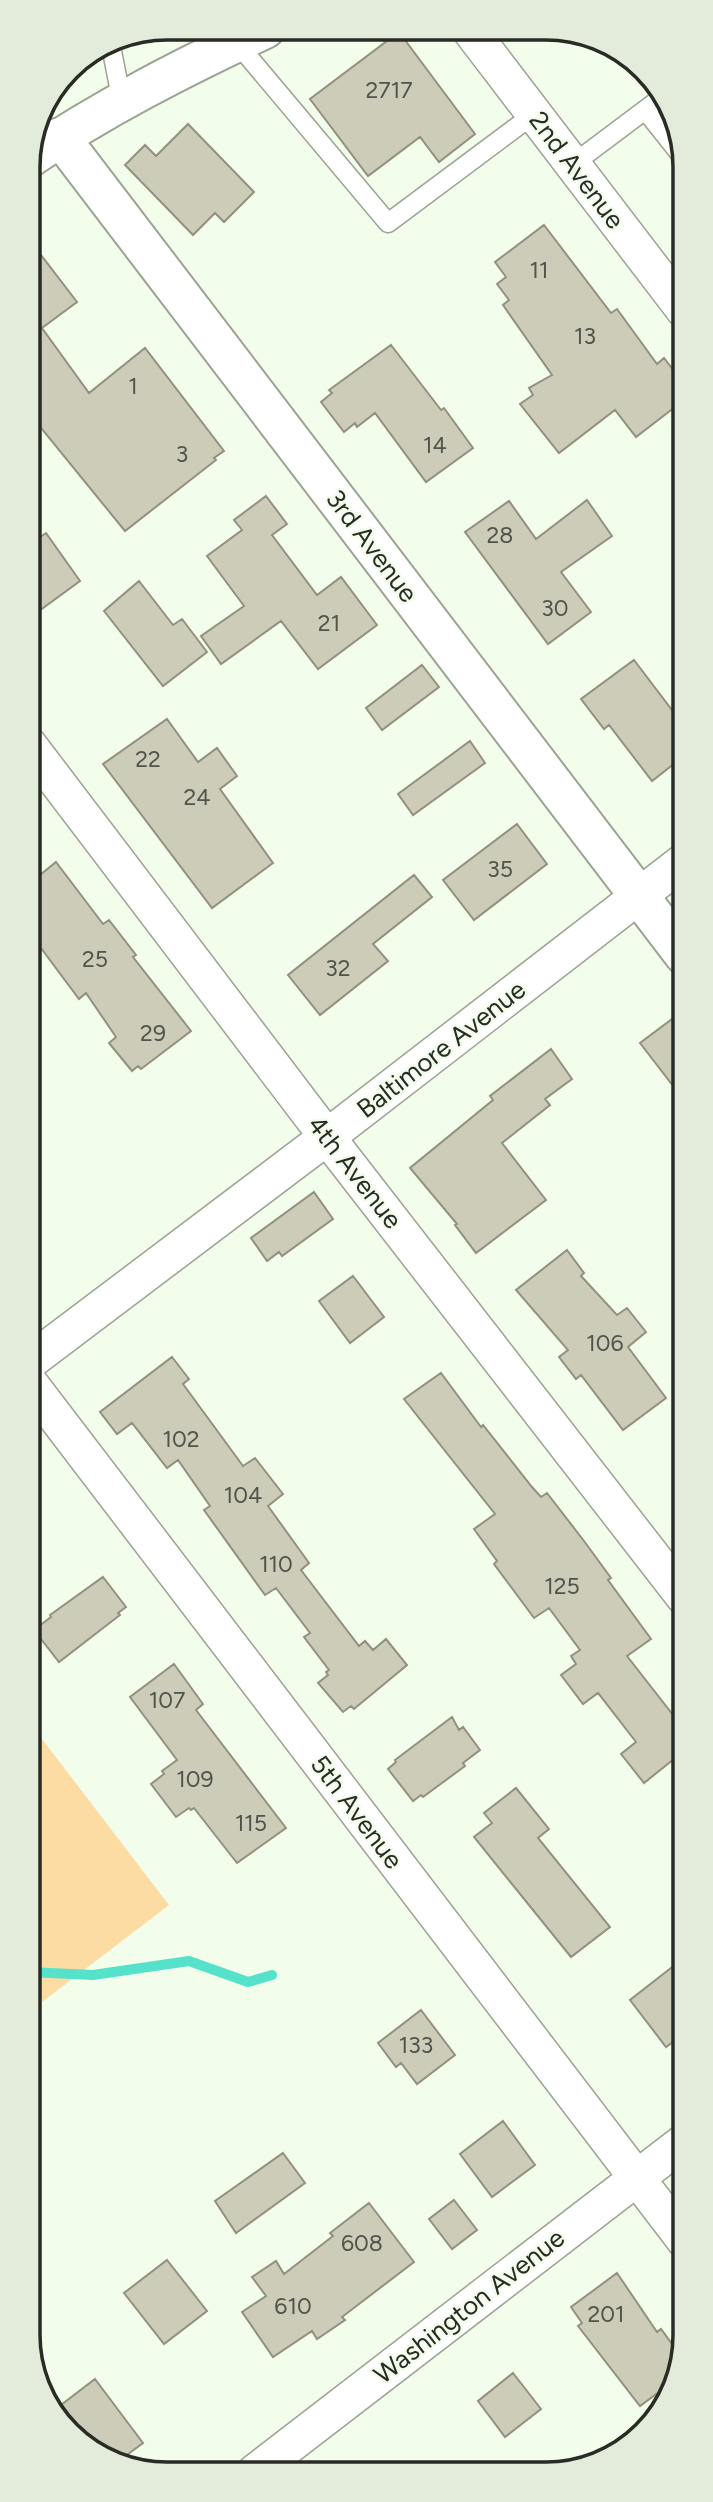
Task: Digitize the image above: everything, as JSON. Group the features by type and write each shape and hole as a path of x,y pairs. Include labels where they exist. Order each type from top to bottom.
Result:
{"street":[{"path":"41,150 164,77 243,40"},
{"name":"2nd Avenue","path":"478,40 673,295"},
{"name":"3rd Avenue","path":"60,137 673,940"},
{"name":"4th Avenue","path":"41,760 672,1582"},
{"name":"Baltimore Avenue","path":"40,1353 673,870"},
{"name":"5th Avenue","path":"40,1397 672,2224"},
{"name":"Washington Avenue","path":"268,2462 672,2150"}],"lane":[{"path":"254,40 388,223 534,114"},
{"path":"112,53 122,102"},
{"path":"573,164 655,102"},
{"path":"645,110 670,141"}],"shaded area":[{"path":"40,1737 169,1905 40,2003"}],"building":[{"path":"388,40 405,40 475,134 439,162 420,137 368,176 310,99"},
{"path":"188,124 254,192 224,222 215,213 193,235 125,165 145,145 156,156"},
{"path":"544,225 611,313 617,309 657,364 664,358 673,370 673,409 636,437 615,410 559,453 520,404 533,395 529,388 552,375 503,305 509,300 497,284 506,277 495,262"},
{"path":"41,255 77,302 42,328 89,393 145,348 224,451 125,531 41,428"},
{"path":"391,345 441,410 444,408 473,448 426,482 375,413 357,427 355,423 344,432 321,402 332,393 329,390"},
{"path":"266,496 287,524 272,535 317,595 341,577 377,625 318,669 281,621 221,664 201,636 244,606 207,556 242,530 234,520"},
{"path":"587,500 612,536 561,572 591,612 548,644 465,532 509,501 536,539"},
{"path":"46,533 80,581 41,610 41,536"},
{"path":"139,581 173,625 182,619 207,652 163,686 104,611"},
{"path":"634,660 673,709 673,765 652,781 609,725 604,729 581,699"},
{"path":"422,665 439,687 382,730 366,708"},
{"path":"167,719 198,762 217,748 237,776 220,789 273,863 212,908 103,764"},
{"path":"470,741 485,763 413,815 398,794"},
{"path":"517,824 547,864 474,920 443,880"},
{"path":"56,862 103,924 109,920 136,955 133,957 191,1031 141,1069 138,1066 132,1071 109,1043 116,1037 86,993 79,999 41,948 41,874"},
{"path":"414,875 432,897 373,944 388,961 320,1015 288,975"},
{"path":"673,1019 673,1085 640,1043"},
{"path":"551,1049 572,1079 545,1099 550,1105 502,1143 546,1200 476,1253 455,1225 457,1224 410,1168 493,1100 490,1096"},
{"path":"314,1192 333,1219 282,1256 279,1252 267,1261 251,1238"},
{"path":"567,1250 584,1273 581,1276 617,1315 627,1308 646,1332 628,1347 666,1398 623,1430 581,1375 576,1379 559,1357 568,1350 516,1290"},
{"path":"353,1276 384,1317 350,1343 319,1301"},
{"path":"172,1357 189,1379 183,1384 243,1466 255,1458 283,1494 268,1506 309,1563 301,1570 359,1646 365,1641 373,1650 386,1639 407,1665 354,1709 351,1706 343,1712 318,1683 328,1675 326,1672 329,1670 304,1637 310,1633 276,1588 265,1595 204,1510 210,1506 178,1460 167,1468 132,1423 117,1434 100,1412"},
{"path":"441,1373 481,1427 483,1425 532,1487 541,1497 547,1493 611,1578 608,1580 651,1639 627,1656 672,1714 672,1760 644,1783 621,1754 636,1742 598,1693 583,1704 561,1675 576,1664 571,1656 580,1650 549,1608 534,1618 494,1564 497,1561 474,1529 495,1514 404,1399"},
{"path":"103,1577 126,1607 118,1613 120,1615 59,1662 40,1638 40,1625 51,1617 50,1615"},
{"path":"174,1664 203,1704 196,1710 286,1828 237,1863 194,1808 189,1808 176,1817 151,1784 177,1760 130,1697"},
{"path":"452,1717 459,1730 463,1727 480,1750 463,1763 465,1766 423,1797 421,1795 413,1801 388,1769 395,1760"},
{"path":"516,1788 549,1829 538,1838 610,1927 571,1957 474,1837 492,1823 484,1813"},
{"path":"672,1967 672,2042 666,2047 630,2000"},
{"path":"421,2010 455,2055 417,2084 401,2063 396,2067 378,2043"},
{"path":"503,2121 535,2165 492,2197 460,2154"},
{"path":"283,2153 305,2183 236,2233 215,2201"},
{"path":"454,2200 477,2230 452,2249 429,2219"},
{"path":"369,2203 414,2262 342,2317 345,2320 317,2339 312,2331 273,2357 242,2312 266,2296 252,2277 276,2261 284,2274 333,2236 330,2233"},
{"path":"167,2260 207,2311 164,2344 124,2293"},
{"path":"617,2273 657,2332 661,2329 672,2344 668,2368 659,2392 640,2406 578,2326 582,2323 571,2307"},
{"path":"513,2373 541,2409 505,2437 478,2401"},
{"path":"95,2379 143,2443 127,2455 111,2449 77,2425 61,2405"}],"waterway":[{"path":"40,1973 93,1975 189,1961 248,1982 272,1975"}]}
